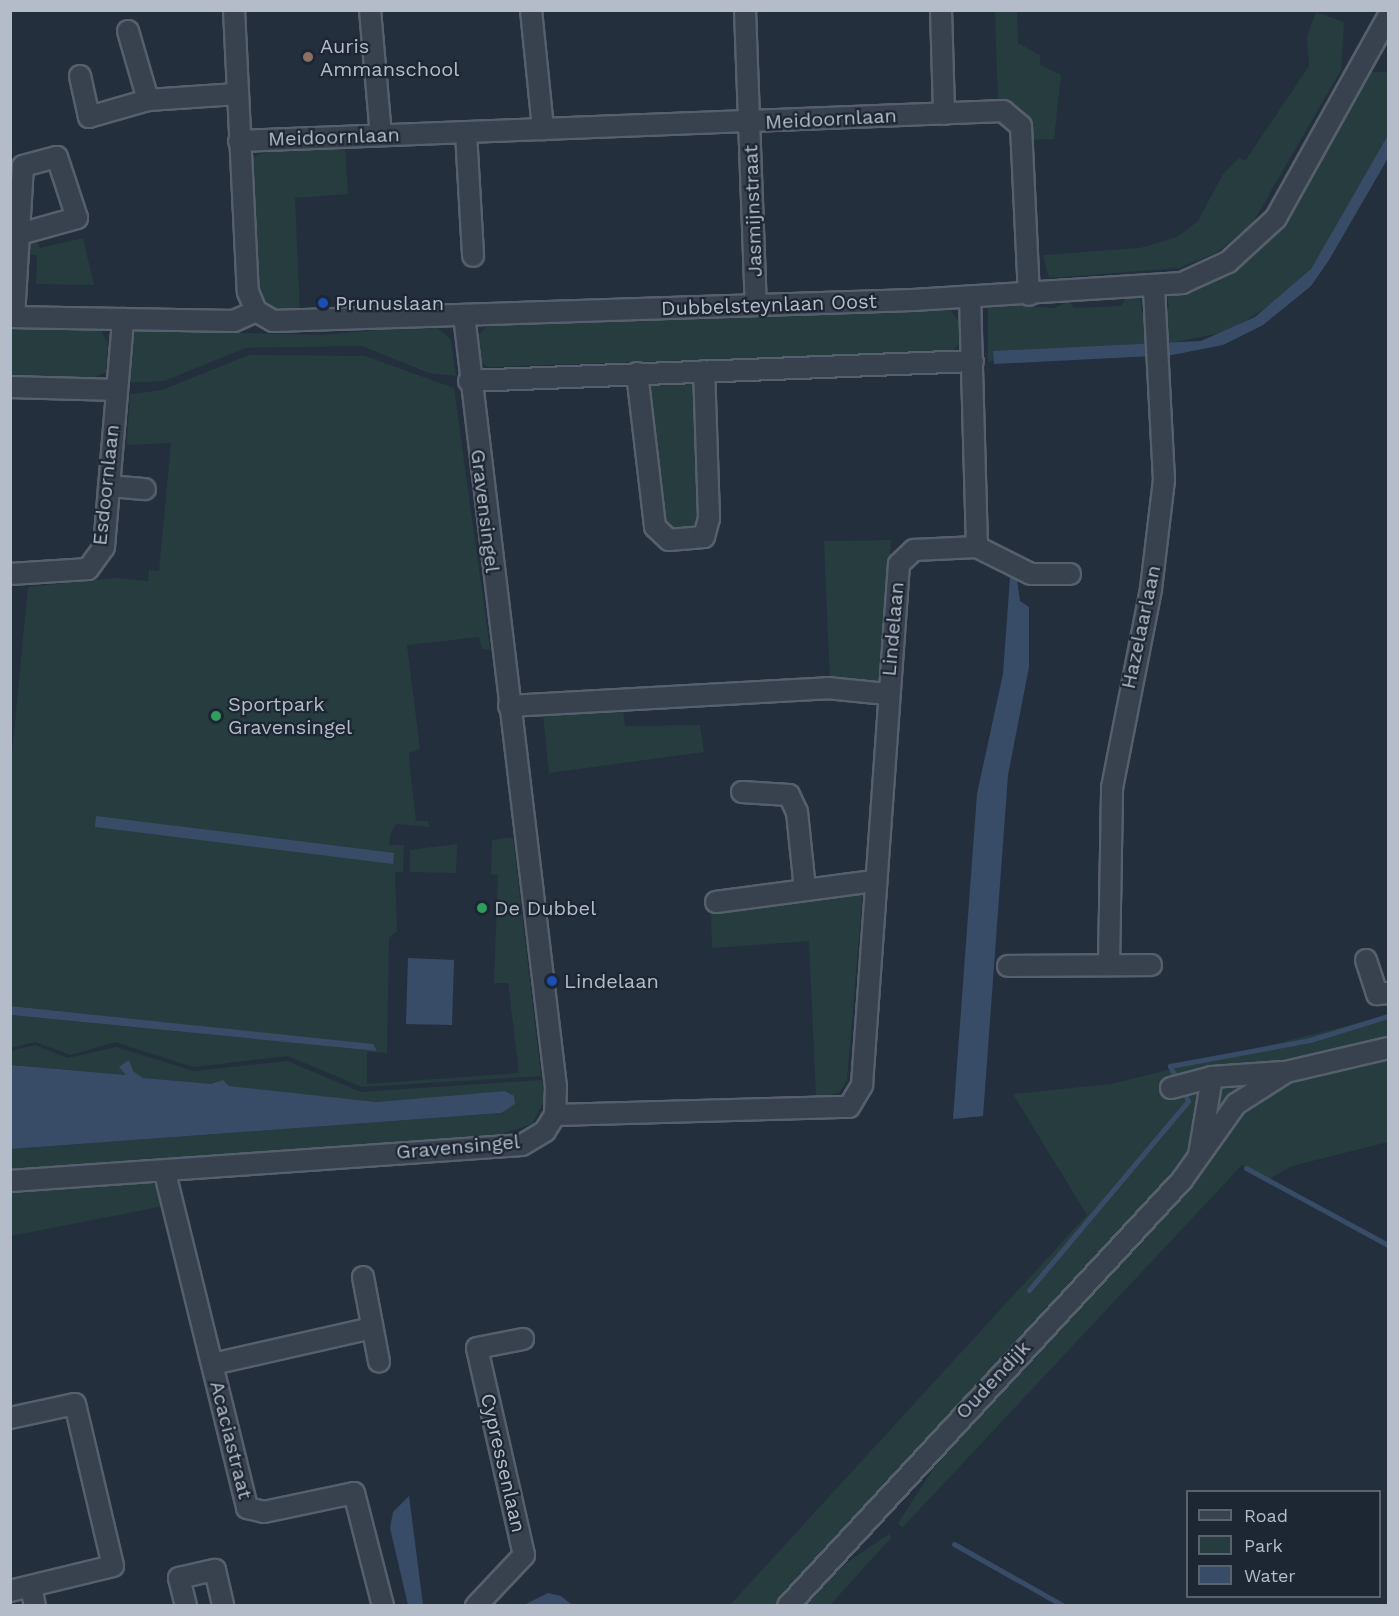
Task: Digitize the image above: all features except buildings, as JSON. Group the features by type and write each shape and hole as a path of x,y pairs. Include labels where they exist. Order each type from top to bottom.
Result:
{"street":[{"path":"20,234 12,317 234,321 256,311 248,292 234,10"},
{"path":"370,10 381,135"},
{"path":"531,10 543,129"},
{"name":"Jasmijnstraat","path":"745,10 756,304"},
{"path":"940,10 944,114"},
{"name":"Dubbelsteynlaan Oost","path":"256,311 273,321 970,298 1154,289 1182,283 1228,262 1276,219 1297,189 1382,44 1389,16"},
{"path":"128,31 148,100"},
{"path":"80,76 89,117 148,100 237,94"},
{"name":"Meidoornlaan","path":"239,141 1003,111 1021,126 1029,295"},
{"path":"466,133 473,256"},
{"name":"Hazelaarlaan","path":"1109,965 1113,788 1159,537 1164,480 1154,289"},
{"path":"970,298 977,547 1031,574 1070,573"},
{"name":"Gravensingel","path":"10,1181 165,1173 522,1145 544,1131 555,1115 556,1087 469,381 464,315"},
{"name":"Esdoornlaan","path":"10,574 88,569 104,547 123,320"},
{"path":"469,381 973,361"},
{"path":"637,373 655,527 669,540 704,537 709,518 704,371"},
{"path":"10,387 116,390"},
{"path":"109,486 145,489"},
{"name":"Lindelaan","path":"555,1115 849,1107 862,1085 887,694 899,564 914,550 977,547"},
{"path":"509,706 699,698 827,688 887,694"},
{"path":"742,792 789,795 797,812 805,890"},
{"path":"716,902 874,881"},
{"path":"1366,960 1377,994 1389,993"},
{"path":"1008,966 1151,964"},
{"path":"1359,1056 1389,1035"},
{"name":"Oudendijk","path":"1178,1085 1212,1077 1286,1072 1389,1048"},
{"name":"Oudendijk","path":"788,1605 1199,1156 1236,1104 1286,1072"},
{"path":"1199,1156 1212,1077"},
{"name":"Acaciastraat","path":"165,1173 247,1508 264,1512 354,1493 383,1605"},
{"path":"363,1277 380,1362"},
{"name":"Acaciastraat","path":"213,1364 372,1328"},
{"name":"Cypressenlaan","path":"476,1605 524,1556 477,1348 522,1339"},
{"path":"10,1418 75,1404 113,1566 10,1591"},
{"path":"186,1605 179,1578 215,1570 223,1605"},
{"path":"31,1586 35,1605"}],"green space":[{"path":"995,11 1017,11 1018,43 1040,55 1040,65 1061,75 1054,139 1030,140 1022,109 998,106"},
{"path":"1316,12 1344,22 1341,70 1252,224 1216,253 1179,268 1049,278 1043,255 1140,248 1177,237 1198,221 1223,174 1239,158 1245,161 1309,66 1307,36"},
{"path":"1370,72 1388,72 1388,135 1311,269 1289,293 1229,331 1166,344 1162,309 1169,307 1167,295 1220,279 1277,235"},
{"path":"345,146 348,194 295,198 300,313 271,313 257,292 250,159 274,148"},
{"path":"34,235 40,248 83,238 94,285 36,284 37,255 23,254 24,244"},
{"path":"1140,298 1142,312 1148,311 1150,346 993,352 994,361 988,362 988,304 1055,308 1069,301 1074,308 1121,306 1125,299"},
{"path":"948,307 962,326 962,341 952,352 488,367 476,360 476,338 487,326"},
{"path":"11,325 100,329 108,343 106,372 87,380 11,380"},
{"path":"434,325 451,340 456,376 429,373 362,346 246,348 164,381 124,383 135,330 322,335"},
{"name":"Sportpark Gravensingel","path":"249,355 365,356 454,388 490,649 482,649 479,637 407,645 420,749 410,752 409,759 416,821 428,821 429,827 396,824 390,835 389,845 404,845 403,872 395,872 397,931 389,938 387,1053 367,1052 367,1084 519,1073 508,983 494,983 498,875 491,874 492,840 508,838 513,838 541,1076 362,1087 288,1056 193,1067 115,1042 71,1055 35,1042 11,1048 10,1015 377,1051 369,1044 11,1006 10,774 28,587 115,578 148,581 149,570 159,571 171,443 127,445 130,394 162,390"},
{"path":"697,380 706,519 699,530 668,530 663,527 648,381"},
{"path":"891,540 881,685 830,684 824,541"},
{"path":"623,709 625,726 700,725 704,752 549,773 543,716"},
{"path":"457,844 456,873 410,872 410,850"},
{"path":"863,890 847,1080 839,1093 816,1097 809,941 712,948 711,914"},
{"path":"1388,1016 1388,1046 1272,1073 1058,1295 780,1605 729,1606 1087,1215 1013,1094 1111,1084"},
{"path":"35,1045 68,1058 116,1047 194,1071 287,1061 361,1092 542,1080 544,1101 532,1124 504,1133 504,1137 11,1174 11,1149 501,1113 505,1091 376,1102 143,1078 132,1071 129,1060 122,1066 127,1075 11,1065 10,1051"},
{"path":"1388,1057 1388,1142 1292,1166 1269,1179 1242,1165 902,1528 898,1523 966,1419 1237,1115 1289,1082"},
{"path":"148,1179 157,1186 164,1206 11,1236 11,1188"},
{"path":"889,1534 891,1538 830,1605 795,1606 814,1585"}],"water":[{"path":"1388,135 1388,158 1329,260 1311,286 1263,325 1223,345 1172,355 994,364 993,351 1201,341 1255,317 1311,269"},
{"path":"1016,574 1020,601 1029,607 1029,667 1008,775 983,1116 953,1119 977,794 1003,674 1010,577"},
{"path":"96,816 394,853 393,864 95,827"},
{"path":"408,958 454,960 452,1025 406,1024"},
{"path":"10,1006 373,1044 377,1051 11,1015"},
{"path":"129,1060 133,1071 143,1078 211,1084 223,1080 229,1086 376,1102 505,1091 514,1096 515,1104 501,1113 11,1149 11,1065 126,1075 119,1067"},
{"path":"409,1496 423,1605 408,1605 390,1528 393,1512"},
{"path":"548,1593 561,1596 572,1605 524,1605"}],"waterway":[{"path":"1178,1082 1170,1066 1310,1040 1388,1016"},
{"path":"1029,1290 1188,1101 1183,1090"},
{"path":"1246,1168 1388,1245"},
{"path":"954,1544 1064,1606"}],"place":[{"name":"Auris Ammanschool","path":"308,57"},
{"name":"Prunuslaan","path":"323,303"},
{"name":"Sportpark Gravensingel","path":"216,716"},
{"name":"De Dubbel","path":"482,908"},
{"name":"Lindelaan","path":"552,981"}]}
